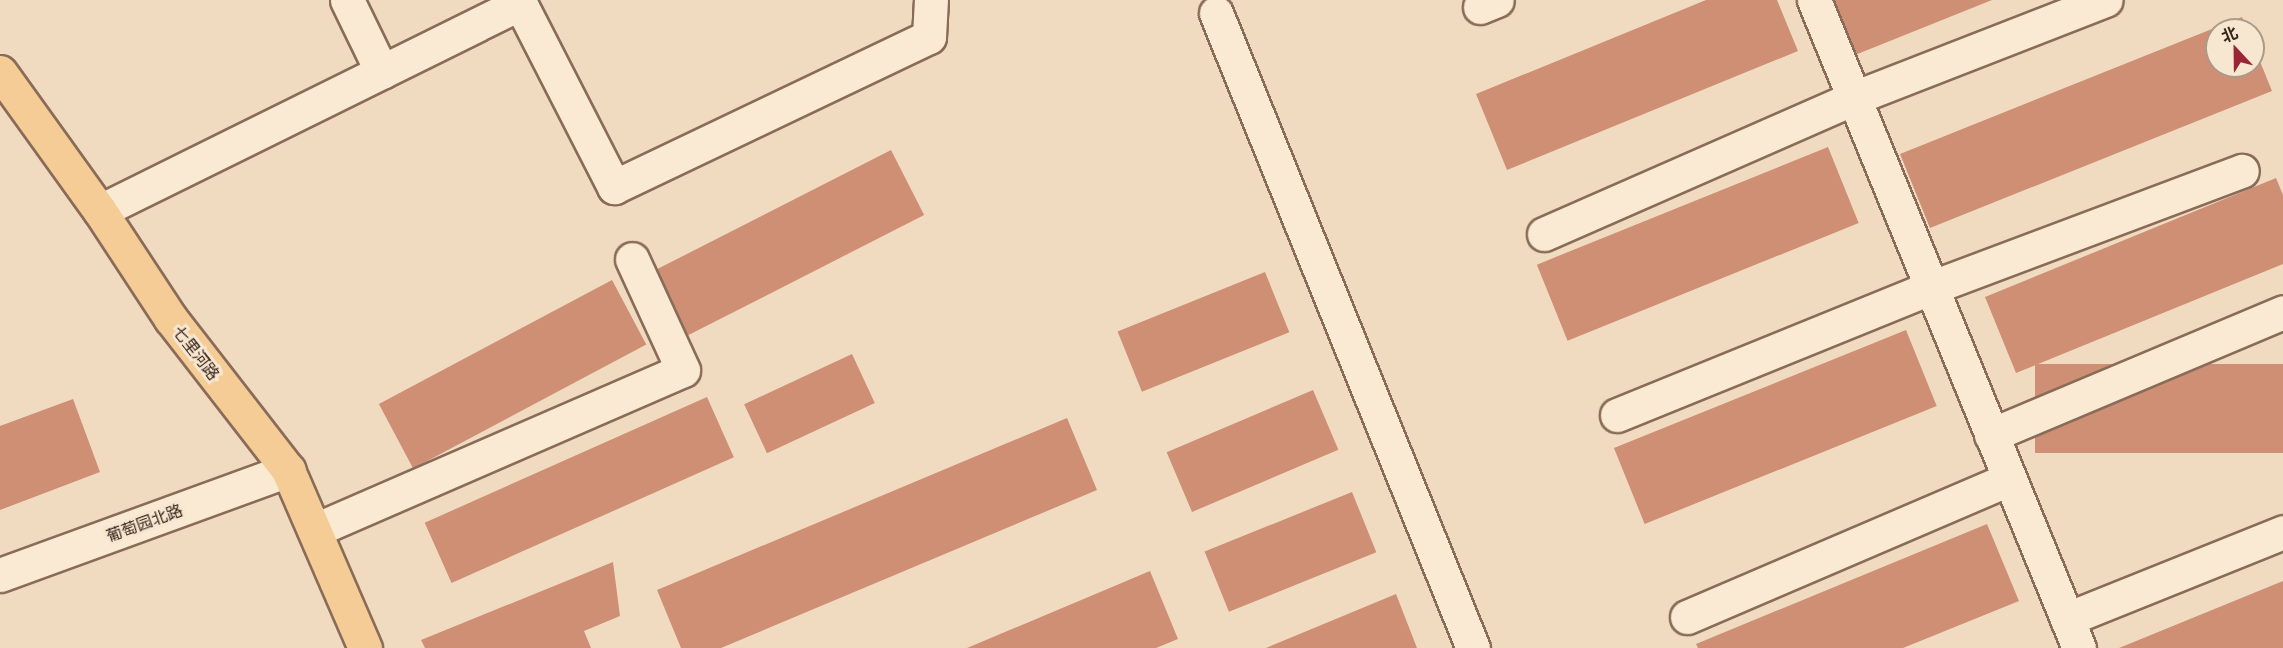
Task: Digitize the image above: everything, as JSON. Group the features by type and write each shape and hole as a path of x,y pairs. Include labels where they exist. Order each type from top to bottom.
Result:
{"main road":[{"name":"七里河路","path":"0,72 100,211 171,319 288,470 365,648"}],"street":[{"path":"347,0 382,72"},
{"path":"100,211 519,2 614,187 929,37 931,0"},
{"path":"1814,0 2073,633 2283,532"},
{"path":"1544,234 1854,98 2106,0"},
{"path":"1216,13 1473,648"},
{"path":"1617,416 1930,288 2242,171"},
{"path":"315,530 683,370 632,259"},
{"path":"1991,435 2283,312"},
{"name":"葡萄园北路","path":"0,575 288,470"},
{"path":"1687,617 2009,479"}],"building":[{"path":"1706,0 1777,0 1798,51 1507,170 1476,94"},
{"path":"1833,0 1992,0 1855,55"},
{"path":"2205,32 2205,78 2265,78 2265,74 2272,91 1930,228 1900,154"},
{"path":"1828,147 1859,223 1568,341 1537,265"},
{"path":"891,150 924,215 688,335 655,270"},
{"path":"2276,178 2283,195 2283,264 2016,373 1985,297"},
{"path":"1265,272 1289,332 1142,392 1118,332"},
{"path":"612,280 646,344 413,468 379,404"},
{"path":"1906,330 1937,406 1645,524 1614,448"},
{"path":"852,354 875,403 767,453 744,404"},
{"path":"2035,364 2283,364 2283,453 2035,453"},
{"path":"1313,390 1338,450 1192,512 1167,452"},
{"path":"707,397 734,457 452,583 425,523"},
{"path":"73,399 100,472 0,510 0,426"},
{"path":"1067,418 1097,490 721,648 681,648 657,590"},
{"path":"1352,492 1376,552 1229,612 1205,552"},
{"path":"1987,524 2019,601 1903,648 1698,648 1696,644"},
{"path":"613,562 620,616 584,631 591,648 425,648 421,640"},
{"path":"1150,571 1178,639 1156,648 967,648"},
{"path":"2283,581 2283,648 2119,648"},
{"path":"1396,594 1417,648 1266,648"}]}
